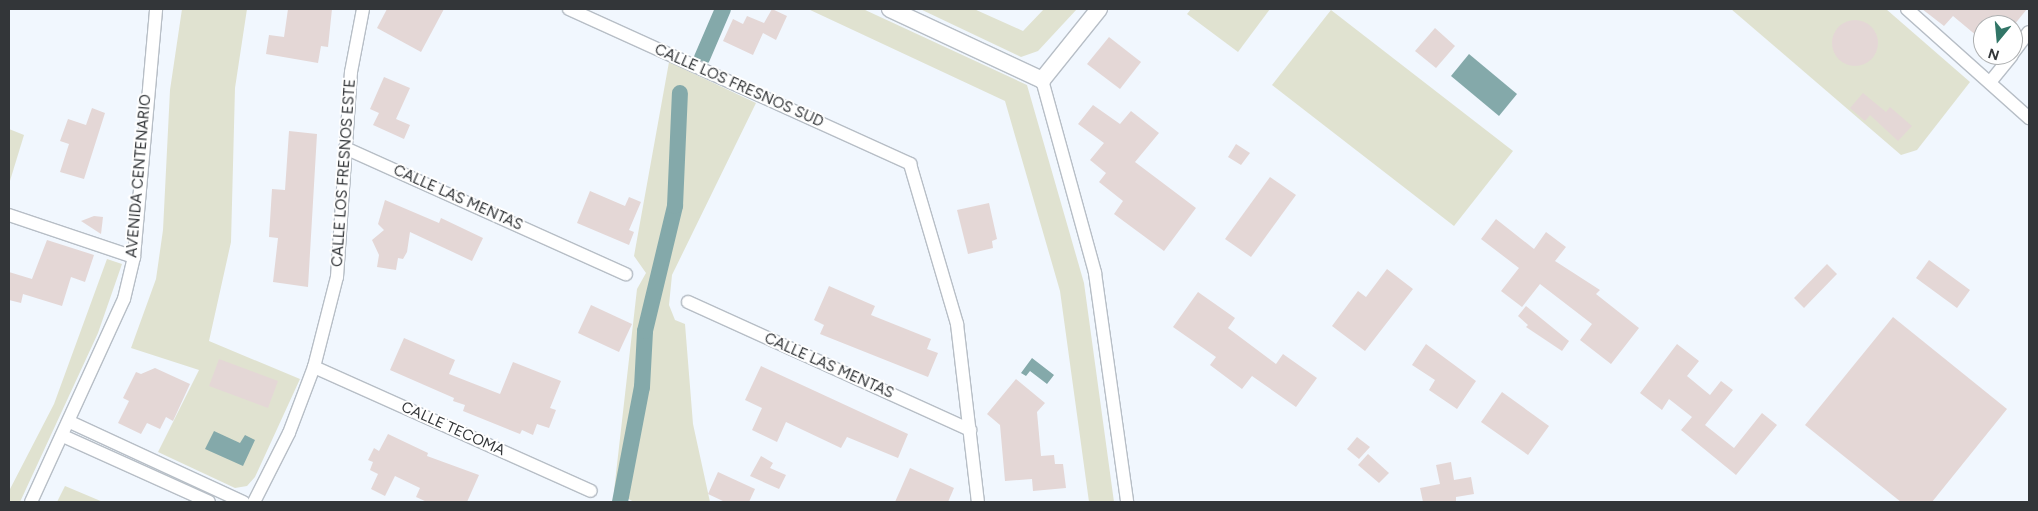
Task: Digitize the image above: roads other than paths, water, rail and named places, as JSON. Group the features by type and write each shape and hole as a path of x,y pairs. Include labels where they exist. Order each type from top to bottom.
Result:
{"street":[{"name":"AVENIDA CENTENARIO","path":"32,502 64,436 124,299 134,257 156,9"},
{"name":"CALLE LOS FRESNOS ESTE","path":"254,502 289,433 314,367 337,277 350,72 363,9"},
{"name":"CALLE LOS FRESNOS SUD","path":"569,9 910,164 957,324 970,430"},
{"path":"890,9 1042,80 1095,273 1127,502"},
{"path":"1042,80 1099,9"},
{"path":"1906,9 1991,81 2029,118"},
{"path":"1991,81 2003,65"},
{"name":"CALLE LAS MENTAS","path":"345,148 626,274"},
{"path":"9,215 134,257"},
{"name":"CALLE LAS MENTAS","path":"688,302 970,430"},
{"name":"CALLE TECOMA","path":"314,367 591,491"},
{"path":"70,422 243,502"},
{"path":"970,430 978,502"},
{"path":"64,436 209,502"}],"waterway":[{"path":"702,58 723,9"},
{"path":"620,502 642,387 645,331 675,206 680,93"}]}
